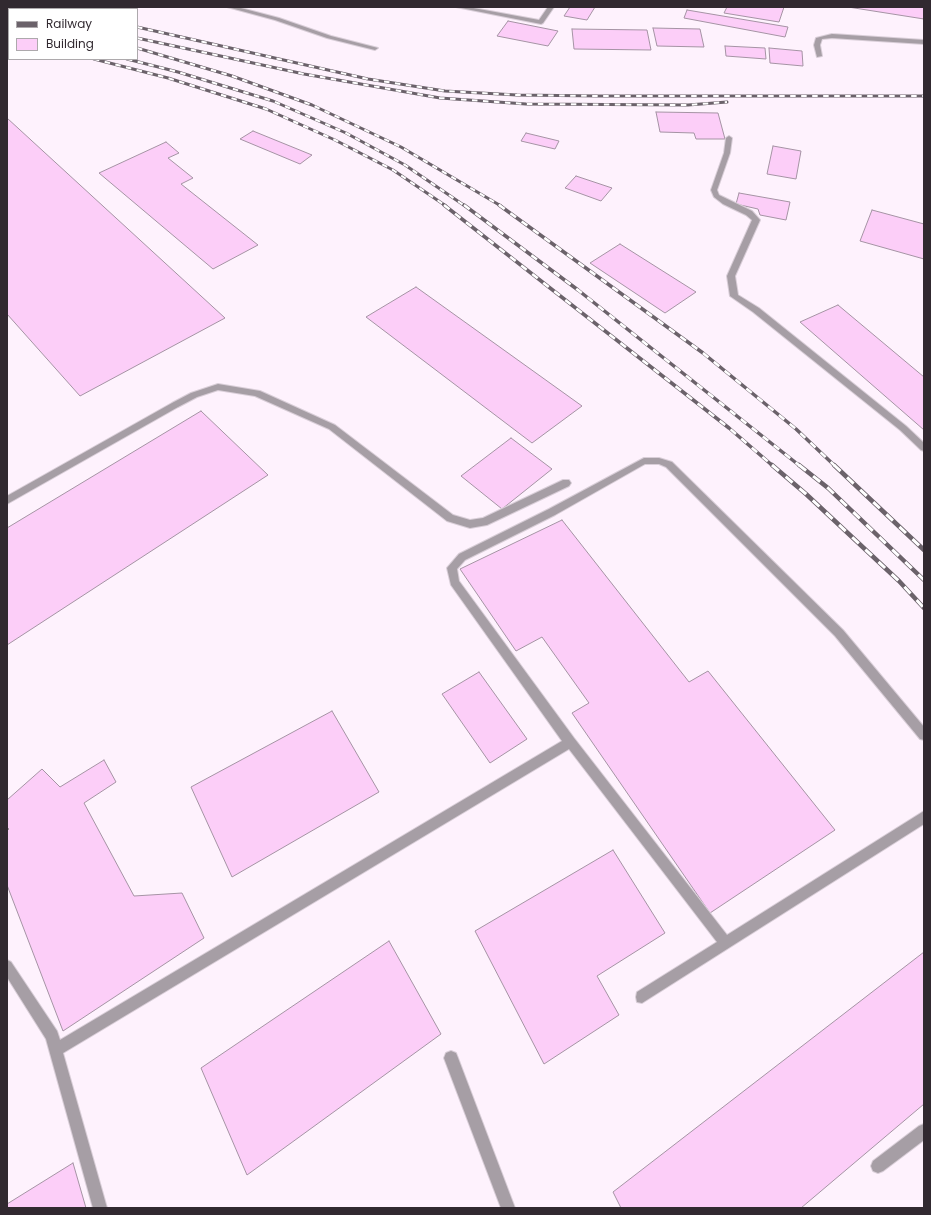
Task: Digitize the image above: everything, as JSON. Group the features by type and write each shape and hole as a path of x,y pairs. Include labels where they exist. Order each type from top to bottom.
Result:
{"lane":[{"path":"230,7 278,19 329,37 375,48"},
{"path":"459,7 540,22 551,7"},
{"path":"819,56 816,45 819,38 832,36 924,42"},
{"path":"729,138 727,153 714,190 716,196 724,202 749,213 756,220 731,276 734,296 756,310 903,428 924,448"},
{"path":"7,500 188,398 218,387 258,393 332,427 450,518 470,524 484,522 566,483"},
{"path":"726,944 570,742 454,582 452,568 462,557 552,512 644,461 659,461 669,464 838,633 924,735"},
{"path":"55,1050 570,742"},
{"path":"642,997 924,817"},
{"path":"7,966 52,1036 100,1208"},
{"path":"451,1058 508,1208"},
{"path":"878,1166 924,1131"}],"building":[{"path":"570,7 595,7 587,20 564,16"},
{"path":"727,7 784,7 779,22 724,13"},
{"path":"848,7 924,7 924,19"},
{"path":"687,10 788,27 785,37 684,18"},
{"path":"508,21 558,31 548,46 497,36"},
{"path":"653,28 700,29 704,47 657,46"},
{"path":"572,29 647,30 651,50 574,49"},
{"path":"725,46 765,48 766,59 726,56"},
{"path":"769,48 802,51 803,66 770,63"},
{"path":"656,112 718,113 725,139 696,139 694,133 660,132"},
{"path":"7,118 225,318 80,396 7,314"},
{"path":"253,131 312,155 300,164 240,139"},
{"path":"526,133 559,141 555,149 521,141"},
{"path":"166,142 179,153 168,158 193,178 181,184 258,245 213,269 99,173"},
{"path":"773,146 801,151 796,179 767,174"},
{"path":"576,176 612,188 601,201 565,188"},
{"path":"739,193 790,202 786,220 760,215 758,209 736,204"},
{"path":"872,210 924,224 924,259 860,241"},
{"path":"620,244 696,292 665,313 590,263"},
{"path":"416,287 582,406 532,443 366,317"},
{"path":"838,305 924,377 924,430 800,322"},
{"path":"201,411 268,475 7,645 7,528"},
{"path":"511,438 552,469 502,509 461,476"},
{"path":"562,520 689,682 708,671 835,830 710,913 572,713 589,703 542,637 516,651 460,569"},
{"path":"479,672 527,739 490,763 442,694"},
{"path":"332,711 379,792 232,877 191,787"},
{"path":"104,760 116,782 84,803 134,896 182,893 204,938 63,1031 7,885 7,831 9,829 7,827 7,800 42,769 60,787"},
{"path":"613,850 665,933 597,976 619,1015 544,1064 475,931"},
{"path":"389,941 441,1034 247,1175 201,1068"},
{"path":"924,952 924,1104 801,1208 621,1208 613,1192"},
{"path":"73,1163 86,1208 7,1208 7,1204"}],"railway":[{"path":"49,7 54,8"},
{"path":"138,27 368,79 445,91 517,95 600,96 924,96"},
{"path":"138,38 304,74 440,98 526,104 688,105 727,102"},
{"path":"138,48 232,76 312,105 401,147 501,206"},
{"path":"98,60 168,78 266,109 335,140 393,170 446,206"},
{"path":"131,60 178,72 273,101 346,133 405,165 465,206"},
{"path":"444,205 729,428 773,466"},
{"path":"464,205 578,290 800,466"},
{"path":"499,205 703,353 796,429 835,466"},
{"path":"772,465 806,494 899,581 924,608"},
{"path":"799,465 828,488 924,580"},
{"path":"834,465 924,550"}]}
